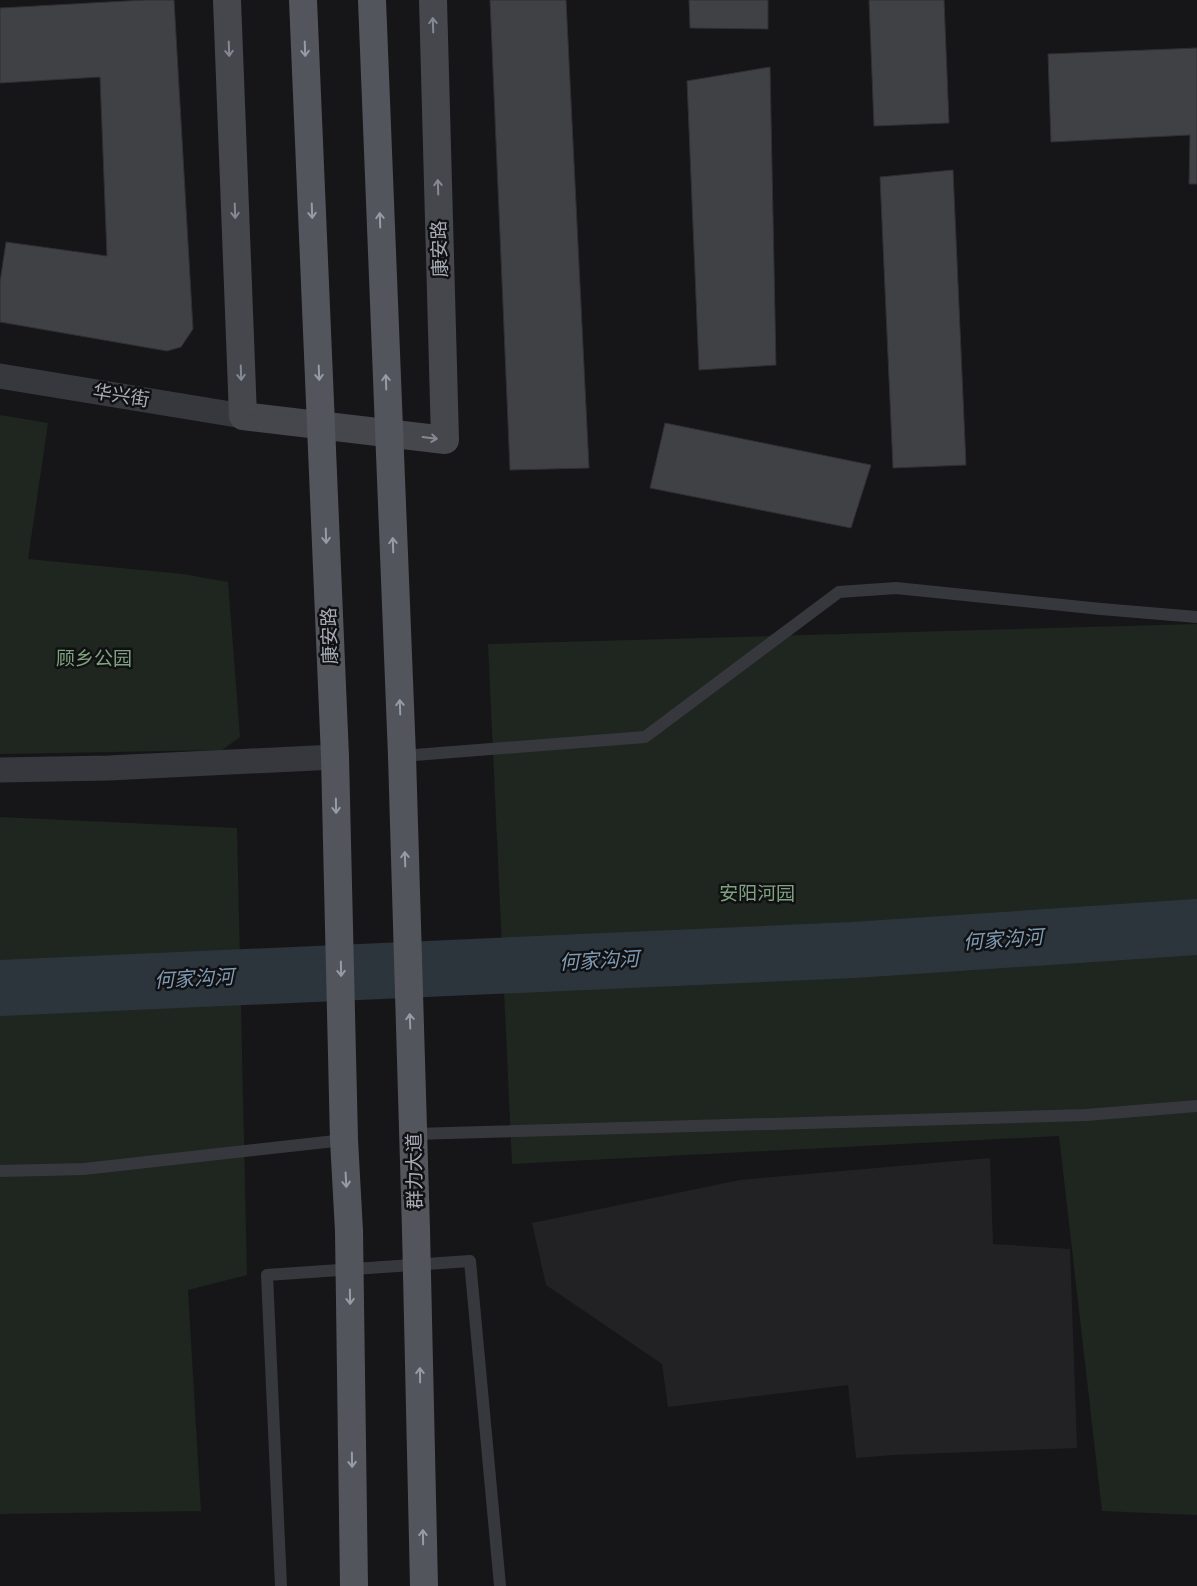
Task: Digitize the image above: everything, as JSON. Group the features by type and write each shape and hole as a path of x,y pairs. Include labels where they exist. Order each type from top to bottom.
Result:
{"main road":[{"path":"227,0 243,416"},
{"name":"康安路","path":"303,0 335,757"},
{"path":"372,0 402,756"},
{"name":"康安路","path":"243,416 445,440 433,0"},
{"name":"群力大道","path":"402,756 414,1134 424,1586"},
{"path":"335,757 344,1140 349,1231 354,1586"}],"street":[{"name":"华兴街","path":"0,376 243,416"},
{"path":"0,770 109,768 335,757"}],"lane":[{"path":"402,756 645,737 839,592 896,588 1197,617"},
{"path":"414,1134 1086,1115 1197,1106"},
{"path":"0,1171 84,1169 344,1140"},
{"path":"282,1586 267,1275 470,1261 500,1586"}],"shaded area":[{"path":"990,1158 993,1244 1070,1249 1077,1448 856,1458 848,1385 668,1407 662,1364 546,1285 532,1223 740,1180"}],"green space":[{"name":"顾乡公园","path":"0,415 48,423 28,559 183,574 228,582 240,737 222,750 0,754"},
{"name":"安阳河园","path":"1197,624 1197,1515 1102,1511 1059,1136 512,1164 488,644"},
{"path":"0,817 237,828 247,1275 188,1290 201,1511 0,1514"}],"building":[{"path":"174,0 193,329 181,347 167,351 0,322 0,282 6,242 107,256 100,77 0,83 0,8"},
{"path":"490,0 566,0 589,468 510,470"},
{"path":"689,0 768,0 768,29 690,28"},
{"path":"869,0 944,0 949,123 874,126"},
{"path":"1197,48 1197,184 1189,184 1190,135 1051,142 1048,54"},
{"path":"770,67 776,365 699,370 687,81"},
{"path":"953,170 966,465 893,468 880,177"},
{"path":"665,423 871,465 851,528 650,488"}],"waterway":[{"name":"何家沟河","path":"0,988 853,950 1197,927"}]}
